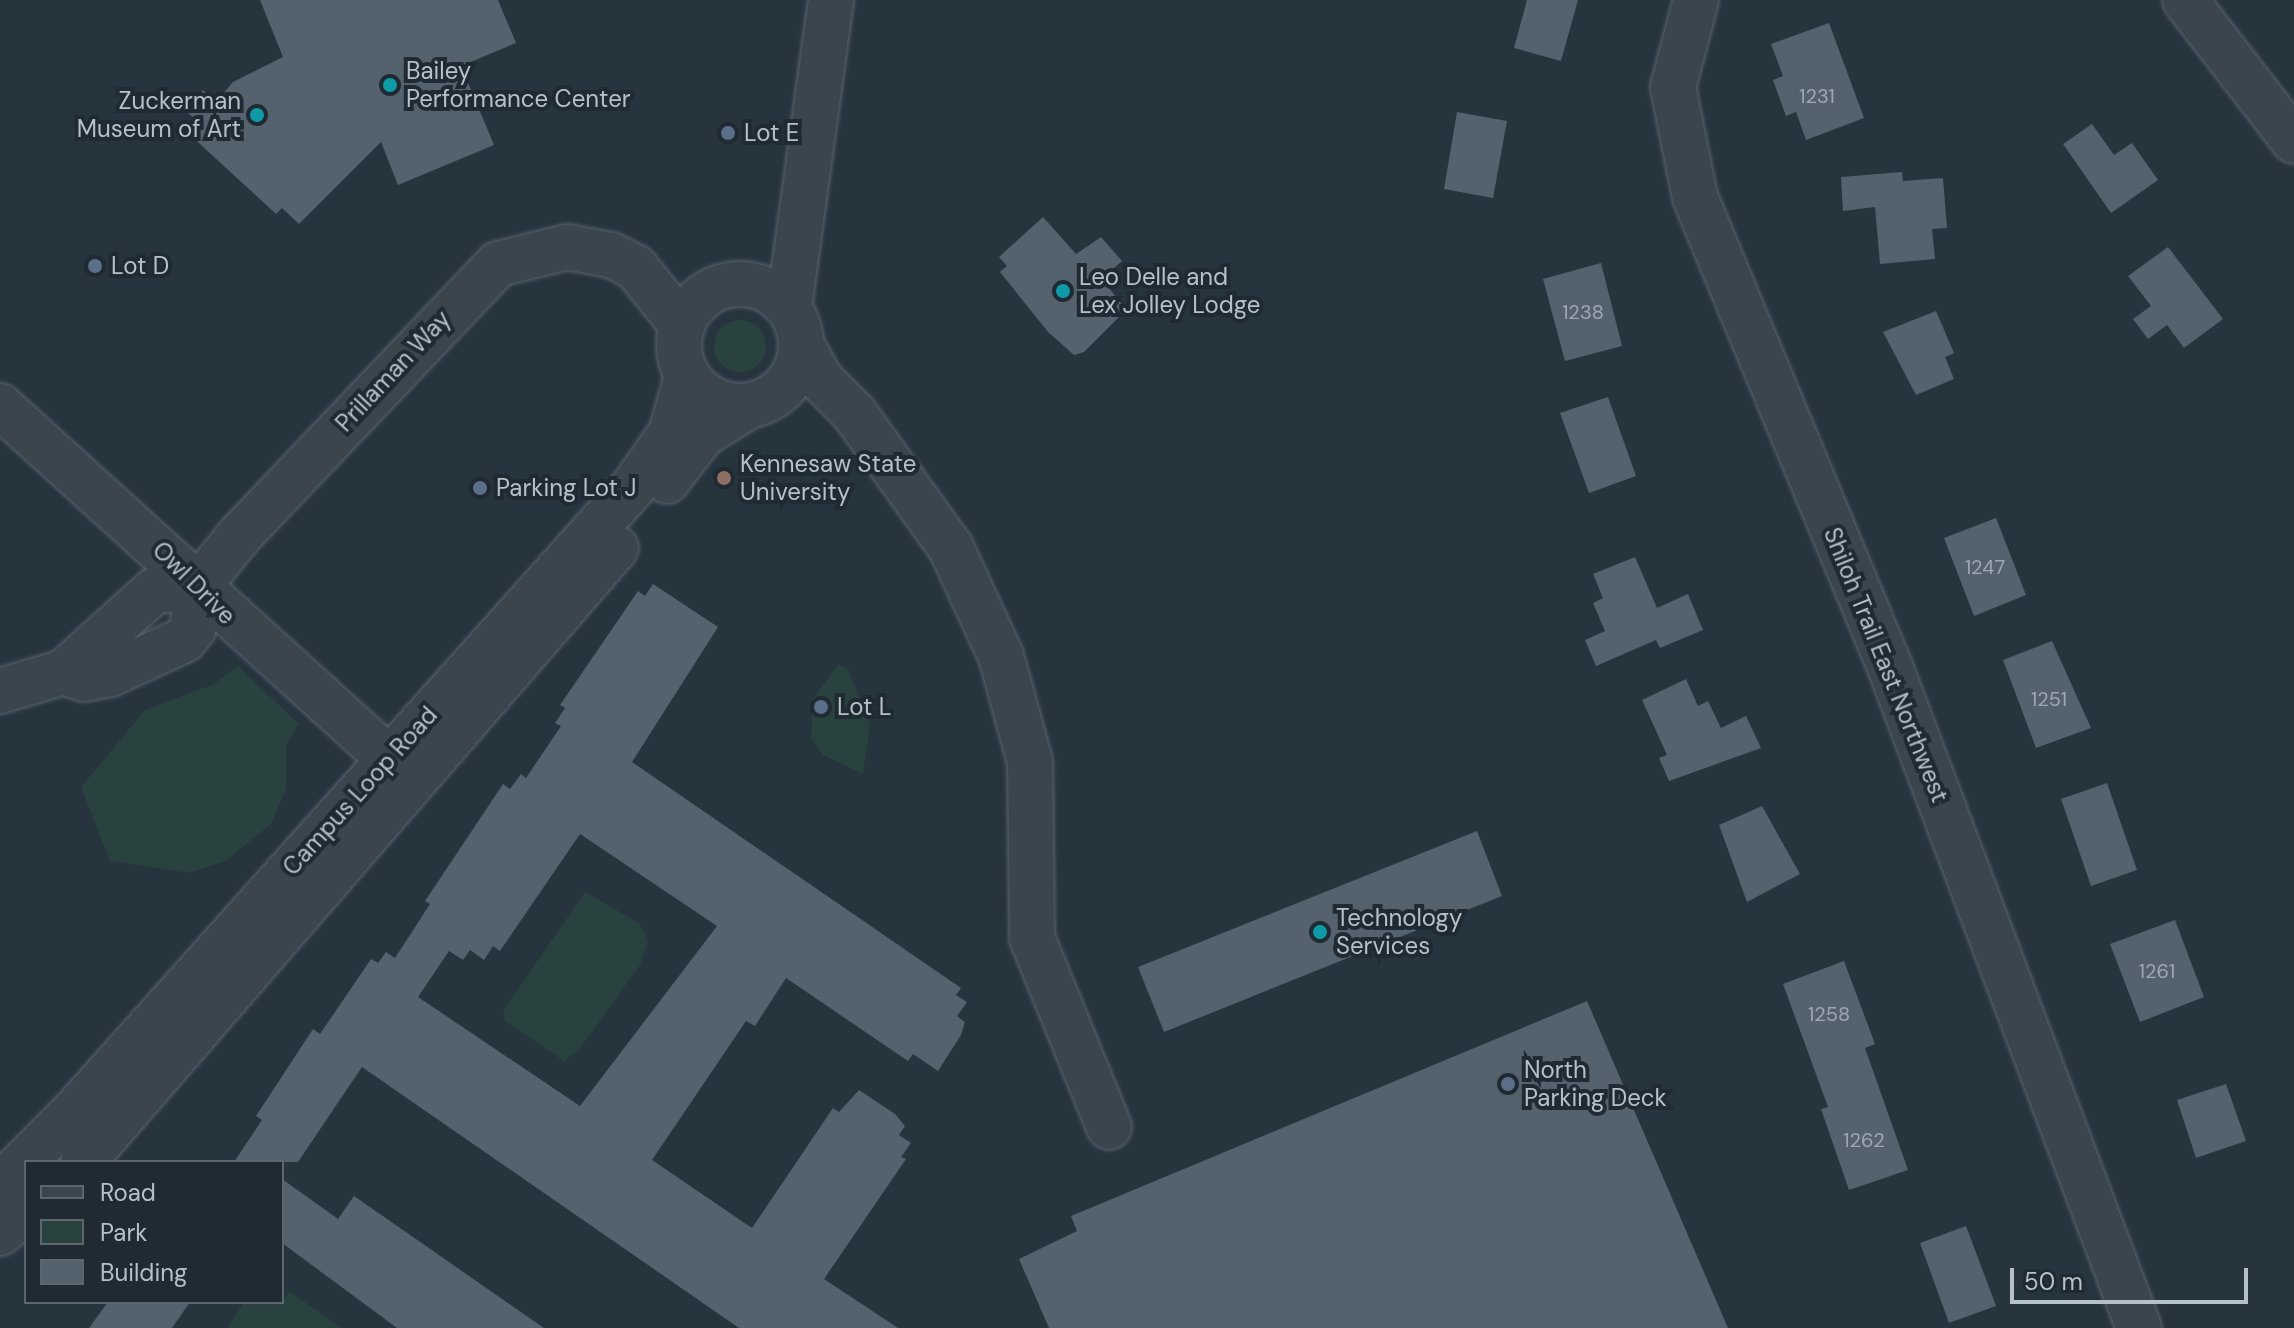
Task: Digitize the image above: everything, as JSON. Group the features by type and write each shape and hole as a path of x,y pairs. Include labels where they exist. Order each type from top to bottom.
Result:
{"street":[{"path":"760,402 794,376 796,326 789,273 803,231 800,207 831,0"},
{"name":"Shiloh Trail East Northwest","path":"1696,0 1673,87 1695,197 1890,667 2139,1328"},
{"path":"2185,0 2294,141"},
{"path":"800,207 767,262 725,288 682,325 680,360 687,377 715,401 817,408 865,434"},
{"name":"Prillaman Way","path":"195,590 482,274 515,257 567,247 611,255 636,268 725,288"},
{"name":"Prillaman Way","path":"636,268 682,325"},
{"path":"725,288 767,289 796,326 865,434 951,548 1012,683 1031,777 1032,938 1109,1127"},
{"name":"Campus Loop Road","path":"85,1160 634,486 671,433 687,377"},
{"name":"Campus Loop Road","path":"25,1160 396,776 553,627 702,435 760,402"},
{"name":"Owl Drive","path":"0,406 109,500 195,590 396,776"},
{"path":"0,691 64,672 84,679 110,674 184,640 193,629 195,590"},
{"name":"Campus Loop Road","path":"0,1186 24,1161"},
{"path":"0,1233 24,1214"}],"green space":[{"path":"740,320 759,327 766,346 759,365 740,372 721,365 714,346 721,327"},
{"path":"838,664 848,669 870,724 863,774 823,755 811,739 813,699"},
{"path":"238,666 299,724 286,745 286,789 271,824 226,861 190,873 110,861 81,787 145,710 214,684"},
{"path":"585,892 639,923 648,941 640,965 579,1050 564,1061 505,1021 503,1011"},
{"path":"289,1291 342,1328 227,1328 243,1304 284,1304"}],"building":[{"path":"260,0 498,0 516,43 461,66 494,145 398,185 381,142 299,224 282,208 276,214 188,133 198,122 185,110 203,90 216,102 233,82 283,57"},
{"path":"1527,0 1578,0 1561,61 1514,48"},
{"path":"1829,23 1864,118 1806,140 1796,112 1786,116 1773,80 1783,76 1771,44"},
{"path":"1457,112 1507,121 1493,198 1444,189"},
{"path":"2092,124 2114,155 2132,143 2158,180 2111,213 2063,144"},
{"path":"1902,172 1903,181 1943,178 1947,228 1932,229 1935,259 1880,264 1875,207 1843,211 1841,177"},
{"name":"Leo Delle and Lex Jolley Lodge","path":"1043,217 1076,254 1101,237 1122,261 1102,279 1126,310 1084,352 1074,355 1048,332 1000,272 1007,266 999,257"},
{"path":"2168,247 2223,319 2184,348 2167,325 2148,339 2133,319 2151,306 2128,276"},
{"path":"1601,263 1622,346 1565,361 1543,279"},
{"path":"1936,311 1954,353 1945,357 1954,379 1916,395 1883,332"},
{"path":"1608,397 1636,476 1589,493 1560,413"},
{"path":"1996,518 2026,595 1974,616 1944,538"},
{"path":"1635,557 1657,608 1688,594 1703,630 1660,648 1656,640 1596,666 1585,640 1605,631 1593,603 1603,598 1593,574"},
{"path":"653,584 718,627 632,762 961,988 956,995 967,1002 957,1016 965,1022 961,1035 938,1071 913,1054 908,1061 786,978 755,1026 746,1021 652,1160 752,1228 833,1108 839,1112 859,1090 895,1114 905,1126 899,1135 911,1143 901,1157 906,1159 824,1279 898,1328 739,1328 362,1067 298,1162 235,1160 262,1120 256,1116 313,1029 320,1034 371,959 378,963 386,952 395,958 430,904 425,901 503,784 510,789 521,774 526,778 561,726 555,723 565,708 560,705 638,591 645,596","holes":["580,834 717,926 580,1106 418,997 449,951 463,960 470,950 484,960 493,946 500,951"]},
{"path":"2052,641 2091,728 2036,748 2003,660"},
{"path":"1686,679 1698,706 1708,701 1721,728 1746,716 1761,748 1669,781 1659,758 1667,755 1642,700"},
{"path":"2107,783 2137,870 2091,886 2061,799"},
{"path":"1762,806 1800,874 1747,902 1719,825"},
{"name":"Technology Services","path":"1477,831 1502,896 1164,1032 1138,967"},
{"path":"2175,920 2204,997 2140,1022 2110,944"},
{"path":"1844,961 1875,1044 1865,1048 1908,1170 1849,1190 1821,1109 1828,1107 1783,984"},
{"name":"North Parking Deck","path":"1587,1001 1728,1328 1049,1328 1019,1259 1077,1231 1071,1216"},
{"path":"2226,1084 2246,1141 2196,1158 2177,1100"},
{"path":"284,1180 338,1219 354,1196 544,1328 397,1328 284,1244"},
{"path":"1966,1226 1996,1306 1949,1323 1920,1243"},
{"path":"107,1304 189,1304 172,1328 89,1328"}],"place":[{"name":"Bailey Performance Center","path":"390,85"},
{"name":"Zuckerman Museum of Art","path":"257,115"},
{"name":"Lot E","path":"728,133"},
{"name":"Lot D","path":"95,266"},
{"name":"Leo Delle and Lex Jolley Lodge","path":"1063,291"},
{"name":"Kennesaw State University","path":"724,478"},
{"name":"Parking Lot J","path":"480,488"},
{"name":"Lot L","path":"821,707"},
{"name":"Technology Services","path":"1320,932"},
{"name":"North Parking Deck","path":"1508,1084"}]}
